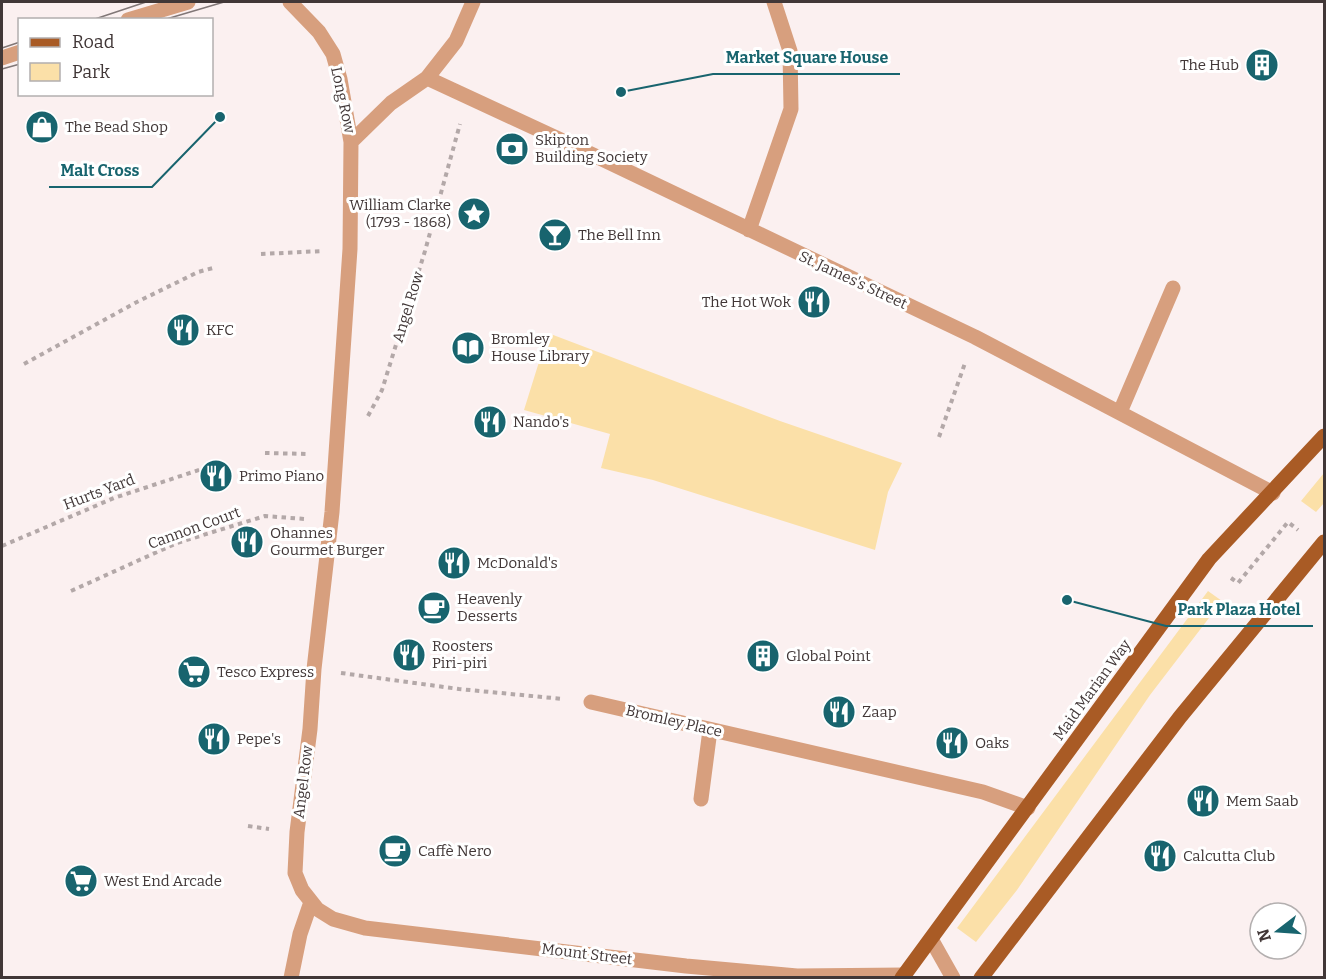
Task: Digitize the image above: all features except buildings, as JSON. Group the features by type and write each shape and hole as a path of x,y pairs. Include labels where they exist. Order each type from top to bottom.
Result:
{"main road":[{"name":"Maid Marian Way","path":"904,977 1209,559 1324,436"},
{"path":"981,978 1180,717 1322,545"}],"street":[{"path":"135,18 188,2"},
{"name":"Long Row","path":"290,2 319,32 333,54 340,79 351,142"},
{"path":"351,142 391,103 427,78 456,41 473,2"},
{"path":"749,230 791,109 790,51 774,2"},
{"path":"2,58 18,53"},
{"name":"St. James's Street","path":"427,78 975,337 1273,493"},
{"name":"Angel Row","path":"295,873 297,832 331,521 350,249 351,142"},
{"path":"1120,412 1173,288"},
{"name":"Bromley Place","path":"591,702 983,792 1028,808"},
{"path":"701,799 710,729"},
{"name":"Mount Street","path":"295,873 302,890 317,909 333,919 365,928 686,966 797,976 904,977"},
{"path":"291,978 300,934 311,902"},
{"path":"931,939 953,978"}],"path":[{"name":"Angel Row","path":"366,420 382,390 419,273 468,97"},
{"path":"261,254 350,249"},
{"path":"24,364 135,303 198,272 213,268"},
{"path":"939,437 975,337"},
{"path":"265,453 336,455"},
{"name":"Hurts Yard","path":"2,546 114,498 208,467"},
{"name":"Cannon Court","path":"71,591 177,543 265,516 331,521"},
{"path":"1209,559 1238,583 1288,522 1322,545"},
{"path":"314,669 459,689 591,702"}],"green space":[{"path":"548,333 780,421 902,463 888,492 875,550 653,480 601,468 610,434 524,410"},
{"path":"1324,473 1324,503 1316,512 1301,501"},
{"path":"1208,591 1222,601 1150,695 1017,890 976,942 957,928"}],"tram line":[{"path":"98,18 146,2"},
{"path":"170,18 224,2"},
{"path":"2,48 18,43"},
{"path":"2,69 18,65"}],"place":[{"name":"The Hub","path":"1262,65"},
{"name":"Market Square House","path":"621,92"},
{"name":"Malt Cross","path":"220,117"},
{"name":"The Bead Shop","path":"42,127"},
{"name":"Skipton Building Society","path":"512,149"},
{"name":"William Clarke (1793 - 1868)","path":"474,214"},
{"name":"The Bell Inn","path":"555,235"},
{"name":"The Hot Wok","path":"814,302"},
{"name":"KFC","path":"183,330"},
{"name":"Bromley House Library","path":"468,348"},
{"name":"Nando's","path":"490,422"},
{"name":"Primo Piano","path":"216,476"},
{"name":"Ohannes Gourmet Burger","path":"247,542"},
{"name":"McDonald's","path":"454,563"},
{"name":"Park Plaza Hotel","path":"1067,600"},
{"name":"Heavenly Desserts","path":"434,608"},
{"name":"Roosters Piri-piri","path":"409,655"},
{"name":"Global Point","path":"763,656"},
{"name":"Tesco Express","path":"194,672"},
{"name":"Zaap","path":"839,712"},
{"name":"Pepe's","path":"214,739"},
{"name":"Oaks","path":"952,743"},
{"name":"Mem Saab","path":"1203,801"},
{"name":"Caffè Nero","path":"395,851"},
{"name":"Calcutta Club","path":"1160,856"},
{"name":"West End Arcade","path":"81,881"}]}
